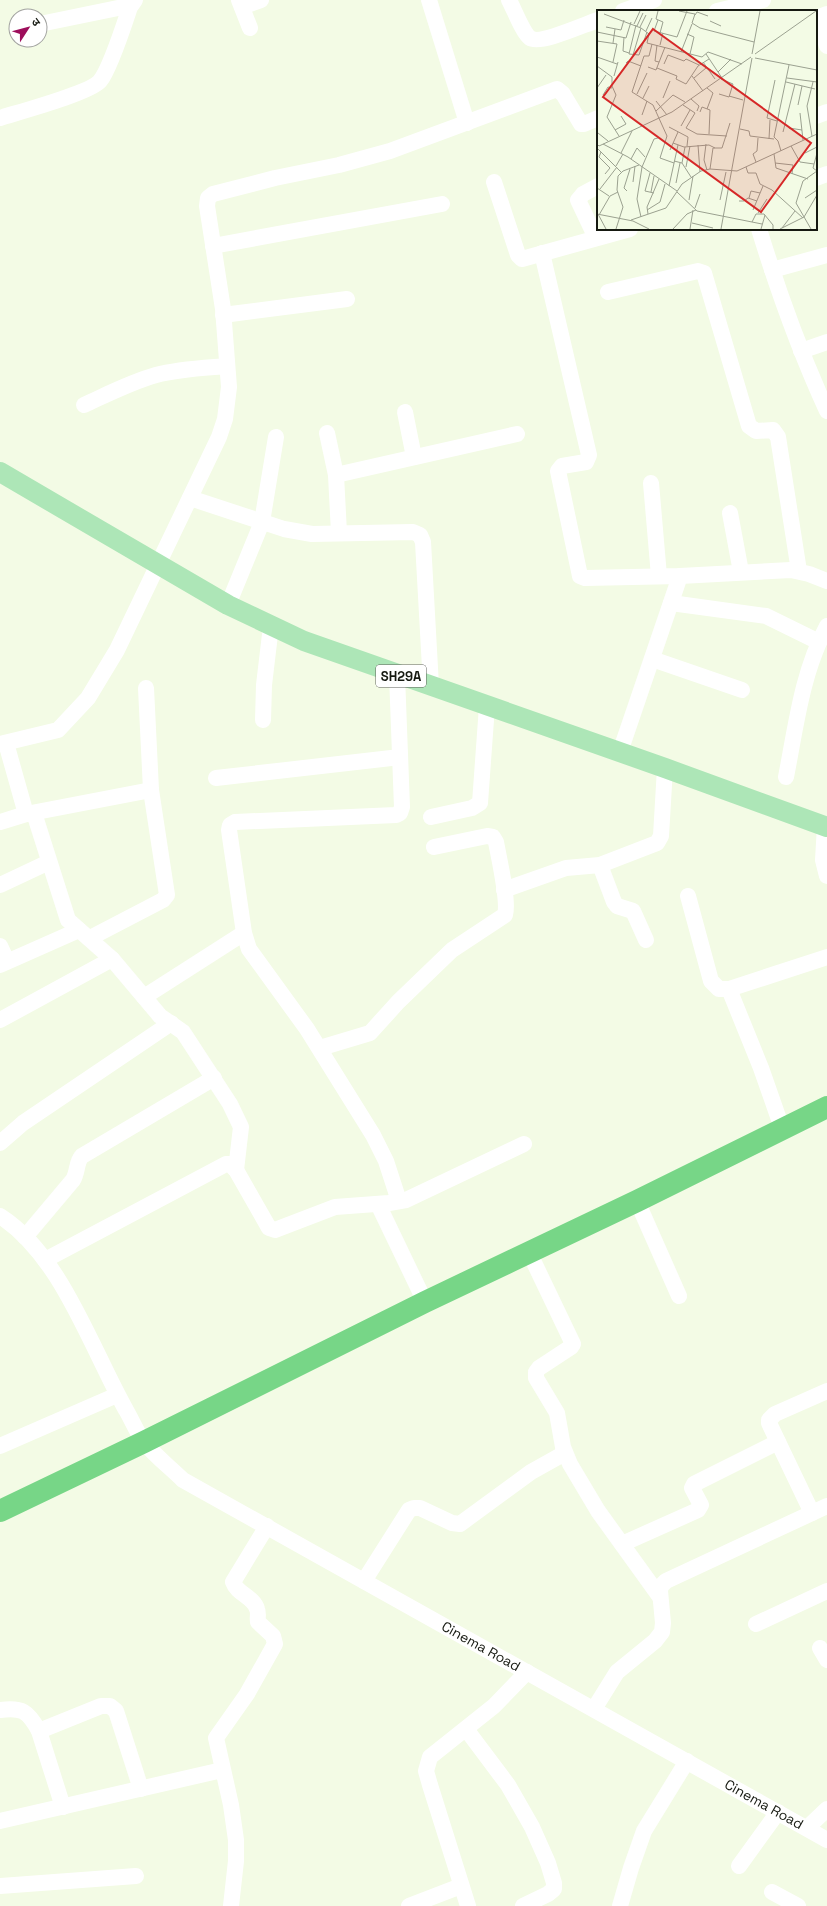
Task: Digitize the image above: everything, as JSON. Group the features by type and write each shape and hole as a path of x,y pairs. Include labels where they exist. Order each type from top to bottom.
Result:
{"highway":[{"path":"0,1511 144,1442 425,1302 637,1201 827,1107"}],"main road":[{"name":"SH29A","path":"0,472 228,605 304,641 397,675 665,768 826,827"}],"street":[{"path":"250,28 241,3 261,0"},
{"path":"429,0 467,123"},
{"path":"509,0 528,36 534,40 546,38 597,20"},
{"path":"626,10 654,0"},
{"path":"721,10 763,0"},
{"path":"0,118 82,92 97,84 105,73 126,6 48,22"},
{"path":"827,14 822,16 818,21 827,46"},
{"path":"236,1170 241,1128 230,1104 188,1039 179,1028 160,1016 112,959 85,934 70,923 65,915 49,862 3,744 54,732 62,728 93,691 117,650 190,498 225,419 229,401 228,366 223,315 207,202 208,198 213,194 275,178 339,165 377,155 558,89 563,94 581,124 597,118"},
{"path":"817,116 827,112"},
{"path":"817,178 827,174"},
{"path":"494,182 519,257 523,259 626,230"},
{"path":"596,238 578,200 580,196 597,187"},
{"path":"213,246 442,204"},
{"path":"759,230 801,351 827,411"},
{"path":"542,253 589,455 586,462 562,466 558,471 579,575 585,578 799,571 827,581"},
{"path":"772,270 827,255"},
{"path":"608,292 698,271 704,273 749,426 753,430 773,430 778,437 799,571"},
{"path":"223,315 347,299"},
{"path":"801,351 827,342"},
{"path":"84,405 138,381 158,375 182,370 228,366"},
{"path":"405,412 414,457"},
{"path":"327,432 336,475 339,533"},
{"path":"336,475 517,434"},
{"path":"228,605 262,522 276,437"},
{"path":"651,483 659,576"},
{"path":"190,498 262,522 299,532 417,533 422,538 431,686"},
{"path":"730,513 741,572"},
{"path":"620,752 680,576"},
{"path":"671,603 766,616 818,642"},
{"path":"263,720 264,685 271,626"},
{"path":"786,777 802,692 818,642 827,626"},
{"path":"652,659 742,690"},
{"path":"397,675 402,807 398,814 235,822 230,825 229,830 244,933 253,955 320,1048 379,1146 399,1201"},
{"path":"0,946 4,963 85,934 163,900 167,895 151,790 146,688"},
{"path":"431,817 472,808 480,803 487,706"},
{"path":"216,778 400,757"},
{"path":"504,890 566,868 600,865 654,845 658,841 661,832 665,768"},
{"path":"0,822 30,814 151,790"},
{"path":"826,827 823,860 827,876"},
{"path":"320,1048 367,1034 373,1030 398,1002 452,950 502,918 506,909 504,890 496,842 493,837 487,836 434,847"},
{"path":"0,884 49,862"},
{"path":"600,865 612,900 617,906 633,911 646,940"},
{"path":"688,896 712,981 719,989 729,988 827,957"},
{"path":"144,997 244,933"},
{"path":"0,1020 112,959"},
{"path":"729,988 762,1068 782,1128"},
{"path":"0,1143 23,1123 170,1023"},
{"path":"25,1237 76,1175 79,1160 82,1156 214,1078"},
{"path":"45,1260 221,1165 230,1164 236,1170 267,1224 273,1230 335,1207 378,1204 413,1197 524,1144"},
{"path":"637,1201 679,1296"},
{"path":"378,1204 425,1302"},
{"name":"Cinema Road","path":"0,1216 12,1224 25,1237 58,1278 117,1395 144,1442 184,1480 827,1840"},
{"path":"528,1252 572,1344 571,1347 539,1368 536,1372 536,1378 556,1413 565,1452 570,1464 598,1511 660,1597"},
{"path":"812,1512 769,1423 770,1418 827,1391"},
{"path":"0,1446 117,1395"},
{"path":"622,1544 698,1510 700,1505 692,1488 694,1484 778,1442"},
{"path":"364,1580 410,1510 420,1508 452,1523 460,1524 531,1472 565,1452"},
{"path":"594,1709 617,1672 659,1637 663,1628 660,1597 661,1586 671,1578 827,1506"},
{"path":"231,1906 236,1861 235,1824 216,1738 247,1694 276,1641 258,1622 258,1611 255,1604 238,1590 234,1582 267,1526"},
{"path":"756,1624 827,1591"},
{"path":"468,1906 426,1771 430,1757 494,1706 527,1672"},
{"path":"39,1731 101,1706 110,1706 116,1711 141,1789"},
{"path":"0,1710 12,1708 30,1715 39,1731 63,1806"},
{"path":"466,1729 508,1785 532,1827 548,1863 554,1889 523,1906"},
{"path":"620,1906 644,1831 687,1761"},
{"path":"0,1821 222,1770"},
{"path":"806,1828 827,1809"},
{"path":"738,1866 778,1812"},
{"path":"0,1886 136,1876"},
{"path":"409,1906 461,1886"},
{"path":"772,1892 798,1906"}]}
